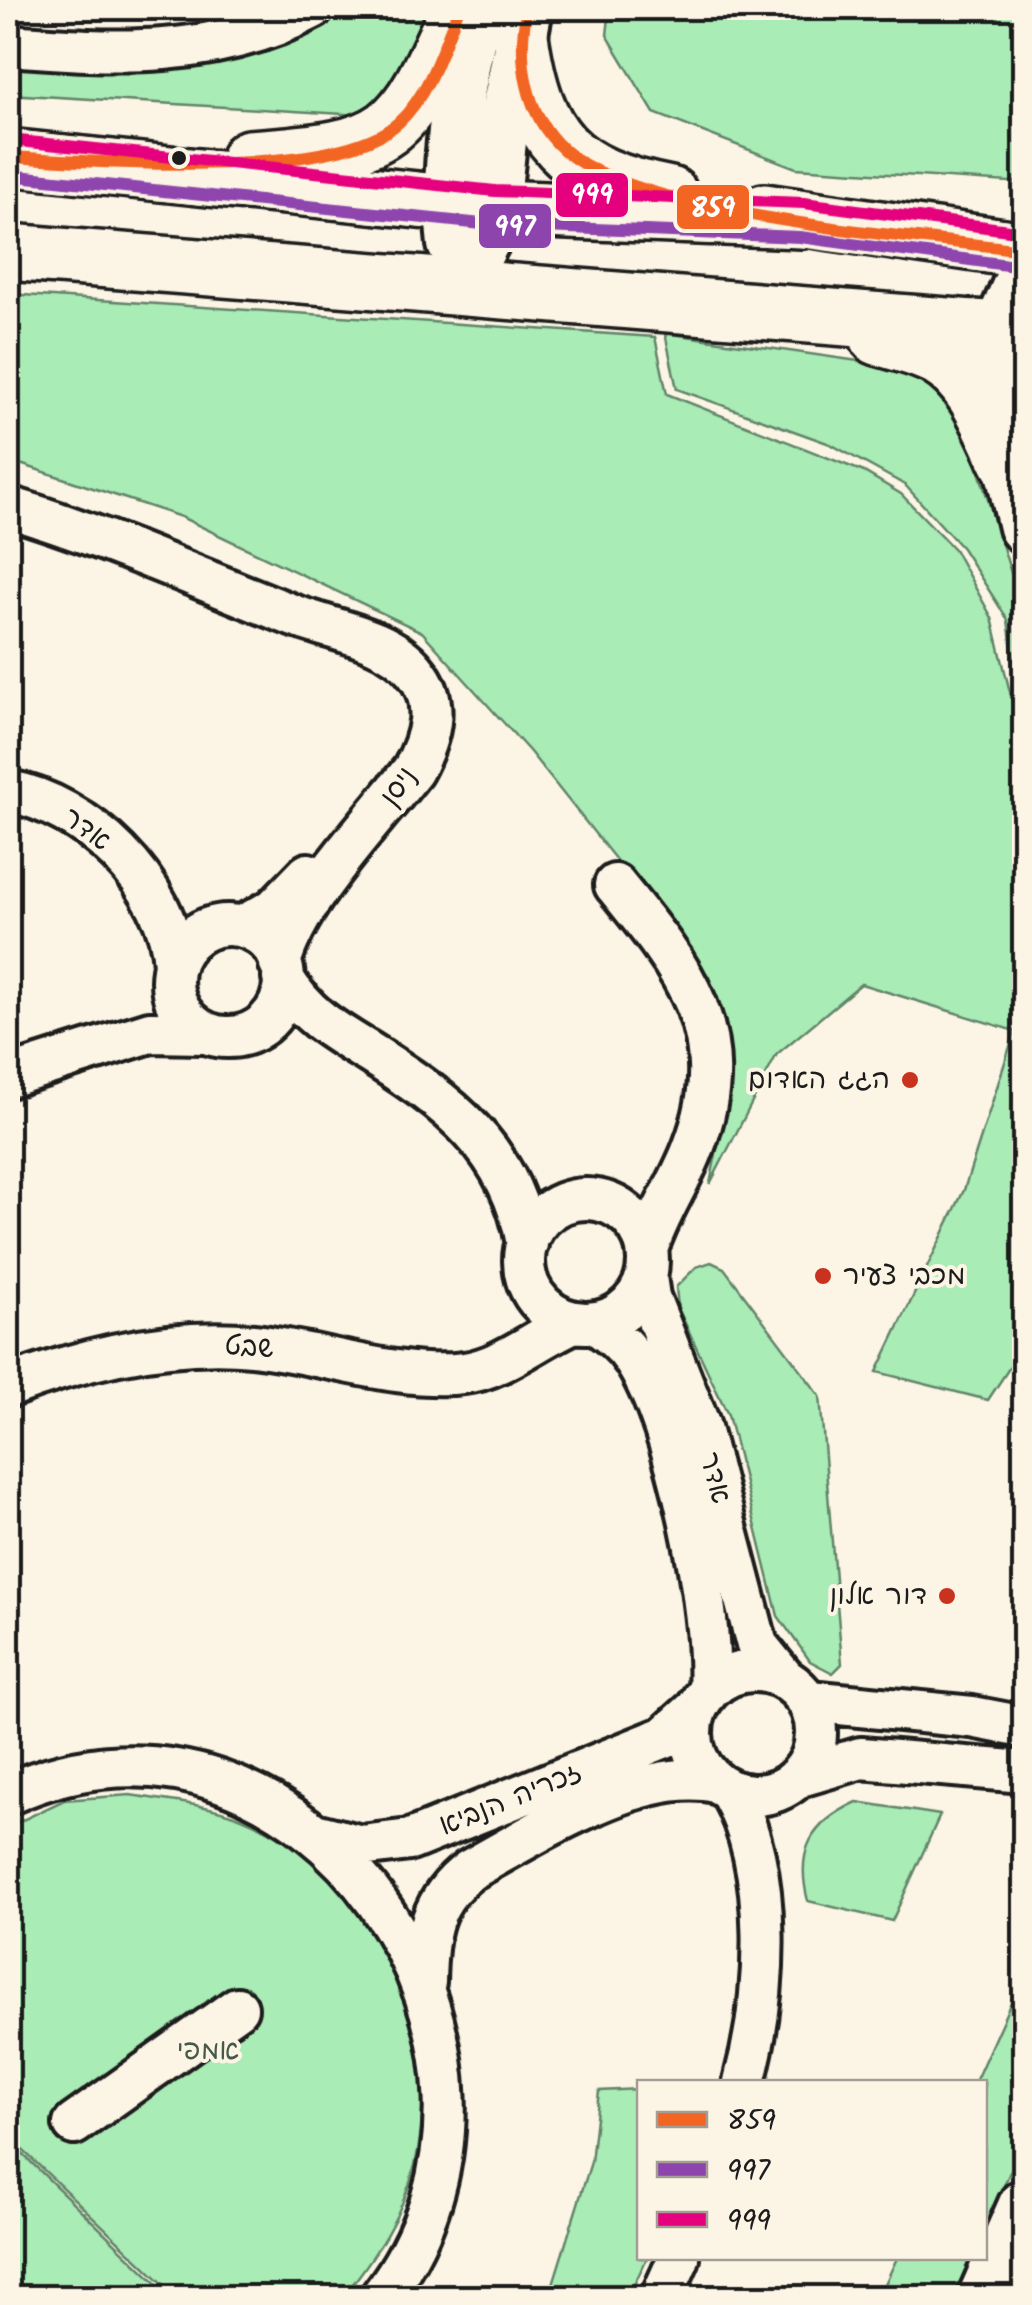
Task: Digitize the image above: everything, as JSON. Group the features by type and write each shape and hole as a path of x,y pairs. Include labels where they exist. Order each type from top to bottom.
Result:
{"highway":[{"path":"123,166 296,155 357,146 386,133 411,106 459,8"},
{"path":"508,17 533,103 549,136 595,172 658,192 802,220 1024,250"},
{"path":"8,156 471,206 802,220"},
{"path":"8,252 1012,330"},
{"path":"747,312 862,332 938,357 958,374 978,400 1009,463"}],"main road":[{"path":"459,289 486,240 471,206 500,141 508,17"},
{"path":"1024,272 1012,330 1009,463 1024,527"},
{"path":"983,2298 1024,2205"}],"street":[{"path":"8,45 152,54 288,21 314,8"},
{"name":"ניסן","path":"8,507 90,532 378,646 412,667 430,701 431,725 414,770 306,908 285,944 282,971"},
{"name":"ניסן","path":"231,926 274,910 301,883 390,770 406,742 411,722 405,681 392,667 340,632"},
{"name":"אדר","path":"8,791 37,796 68,814 120,856 150,892 166,922 173,977"},
{"path":"132,1038 150,1023 196,935 231,926 271,946 297,1001 332,1031 438,1097 491,1153 514,1188 538,1301 584,1322 622,1312 647,1264 689,1158 704,1114 708,1080 702,1014 674,956 615,885"},
{"name":"אדר","path":"150,892 192,917 231,926"},
{"path":"260,1027 277,1007 282,971"},
{"path":"173,977 184,1017 204,1033"},
{"path":"8,1077 150,1032 235,1037 260,1027 290,1024 332,1031"},
{"path":"491,1153 536,1184 594,1202 634,1222 647,1264"},
{"path":"493,1364 506,1354 522,1325 527,1260 552,1210 646,1192 689,1158"},
{"name":"אדר","path":"647,1264 649,1297 699,1424 757,1645 796,1689"},
{"name":"אדר","path":"584,1322 637,1364 664,1436 702,1584 711,1646 703,1699"},
{"name":"שבט","path":"8,1386 91,1358 209,1344 250,1345 424,1373 462,1374 584,1322"},
{"path":"744,2080 760,2000 762,1950 756,1889 744,1816 696,1756 693,1724 703,1699 744,1671 796,1689 1024,1727"},
{"path":"756,1889 763,1824 809,1763 817,1732 796,1689"},
{"name":"זכריה הנביא","path":"310,1833 361,1846 410,1840 666,1737 703,1699"},
{"path":"723,1787 756,1796 860,1758 1024,1772"},
{"path":"8,1794 67,1774 111,1767 186,1770 250,1792 310,1833 375,1896 415,1962 442,2087 437,2172 416,2242 380,2298"},
{"name":"זכריה הנביא","path":"424,1991 430,1920 450,1884 470,1870 624,1794 667,1780 692,1778 723,1787"},
{"path":"74,2124 236,2008"},
{"path":"661,2298 678,2260"}],"green space":[{"path":"349,8 428,8 404,90 361,115 8,94 8,65 141,69 226,59 308,31"},
{"path":"610,8 1024,8 1024,183 796,168 654,113 607,35"},
{"path":"8,294 655,337 667,394 864,472 901,494 954,549 992,618 1015,713 1024,814 1024,1352 1021,1350 988,1400 877,1372 964,1190 1015,1031 861,984 777,1054 710,1184 724,1113 726,1046 710,978 530,752 422,632 181,517 8,460"},
{"path":"665,333 879,364 918,374 960,411 1024,614 1024,732 1008,620 962,548 905,485 830,444 677,389"},
{"path":"711,1262 724,1268 820,1396 842,1664 833,1673 810,1661 778,1616 728,1415 678,1308 676,1287 696,1267"},
{"name":"אמפי","path":"130,1795 228,1813 288,1843 328,1876 362,1915 389,1961 408,2010 420,2061 422,2114 415,2165 403,2202 376,2251 343,2297 177,2297 8,2136 8,1827 64,1800"},
{"path":"857,1802 940,1815 892,1921 808,1901 804,1867 810,1840 828,1819"},
{"path":"1024,1973 1024,2140 987,2224 987,2080 976,2080"},
{"path":"637,2089 637,2260 646,2260 628,2297 549,2297 591,2162 599,2091"},
{"path":"8,2140 171,2297 8,2297"},
{"path":"896,2260 970,2260 953,2297 879,2297"}],"transit line":[{"name":"859","path":"8,157 211,163 323,153 367,141 399,122 419,97 459,8"},
{"name":"859","path":"527,8 524,65 540,120 564,150 601,173 715,208 852,230 1024,250"},
{"name":"999","path":"10,140 495,191 804,203 1024,232"},
{"name":"997","path":"8,175 492,225 800,237 1022,267"}],"place":[{"name":"הגג האדום","path":"910,1080"},
{"name":"מכבי צעיר","path":"823,1276"},
{"name":"דור אלון","path":"947,1596"}]}
